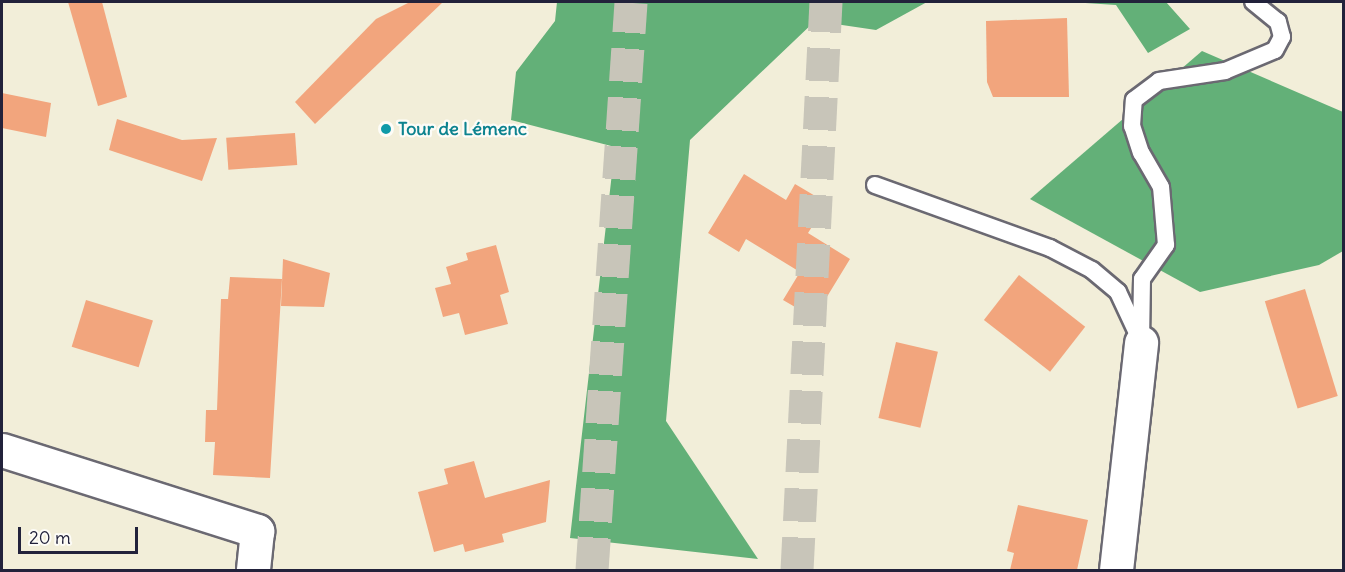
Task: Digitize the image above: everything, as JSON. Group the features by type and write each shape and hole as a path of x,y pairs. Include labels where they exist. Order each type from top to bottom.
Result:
{"street":[{"path":"1116,570 1141,342"},
{"path":"2,450 257,531 253,570"}],"lane":[{"path":"1141,342 1142,279 1166,245 1166,234 1161,187 1141,153 1132,126 1134,100 1159,81 1225,71 1275,50 1282,37 1278,22 1253,2"},
{"path":"875,185 1050,248 1092,270 1118,292 1141,342"}],"green space":[{"path":"557,2 927,2 876,30 815,21 690,140 666,421 758,559 570,538 615,147 511,120 516,72 555,21"},
{"path":"1070,2 1166,2 1190,29 1148,53 1116,5"},
{"path":"1202,51 1343,112 1343,251 1319,265 1200,292 1030,199"}],"building":[{"path":"68,2 102,2 127,97 98,106"},
{"path":"410,2 443,2 315,124 295,102 376,19"},
{"path":"1067,18 1069,97 993,97 987,82 986,21"},
{"path":"2,93 51,103 46,137 2,128"},
{"path":"117,119 182,140 217,138 202,181 109,150"},
{"path":"295,133 297,165 228,170 226,138"},
{"path":"744,174 786,200 795,184 827,203 808,233 850,259 814,318 783,300 800,272 746,239 739,252 708,233"},
{"path":"496,245 509,292 500,295 508,324 465,335 459,313 443,317 435,288 451,284 446,267 468,260 466,253"},
{"path":"283,259 330,273 324,307 281,306"},
{"path":"1019,275 1085,327 1050,372 984,320"},
{"path":"230,277 282,279 270,478 213,475 215,442 205,442 206,410 217,410 221,299 228,299"},
{"path":"1305,289 1338,396 1298,408 1265,301"},
{"path":"86,300 153,320 139,367 72,347"},
{"path":"896,342 938,352 920,428 878,418"},
{"path":"474,461 485,498 550,480 546,522 502,534 504,542 465,552 463,544 434,552 418,492 448,484 444,469"},
{"path":"1018,505 1088,520 1077,570 1010,570 1014,553 1007,551"}],"tunnel":[{"path":"592,570 631,2"},
{"path":"797,570 826,2"}],"place":[{"name":"Tour de Lémenc","path":"386,129"}]}
